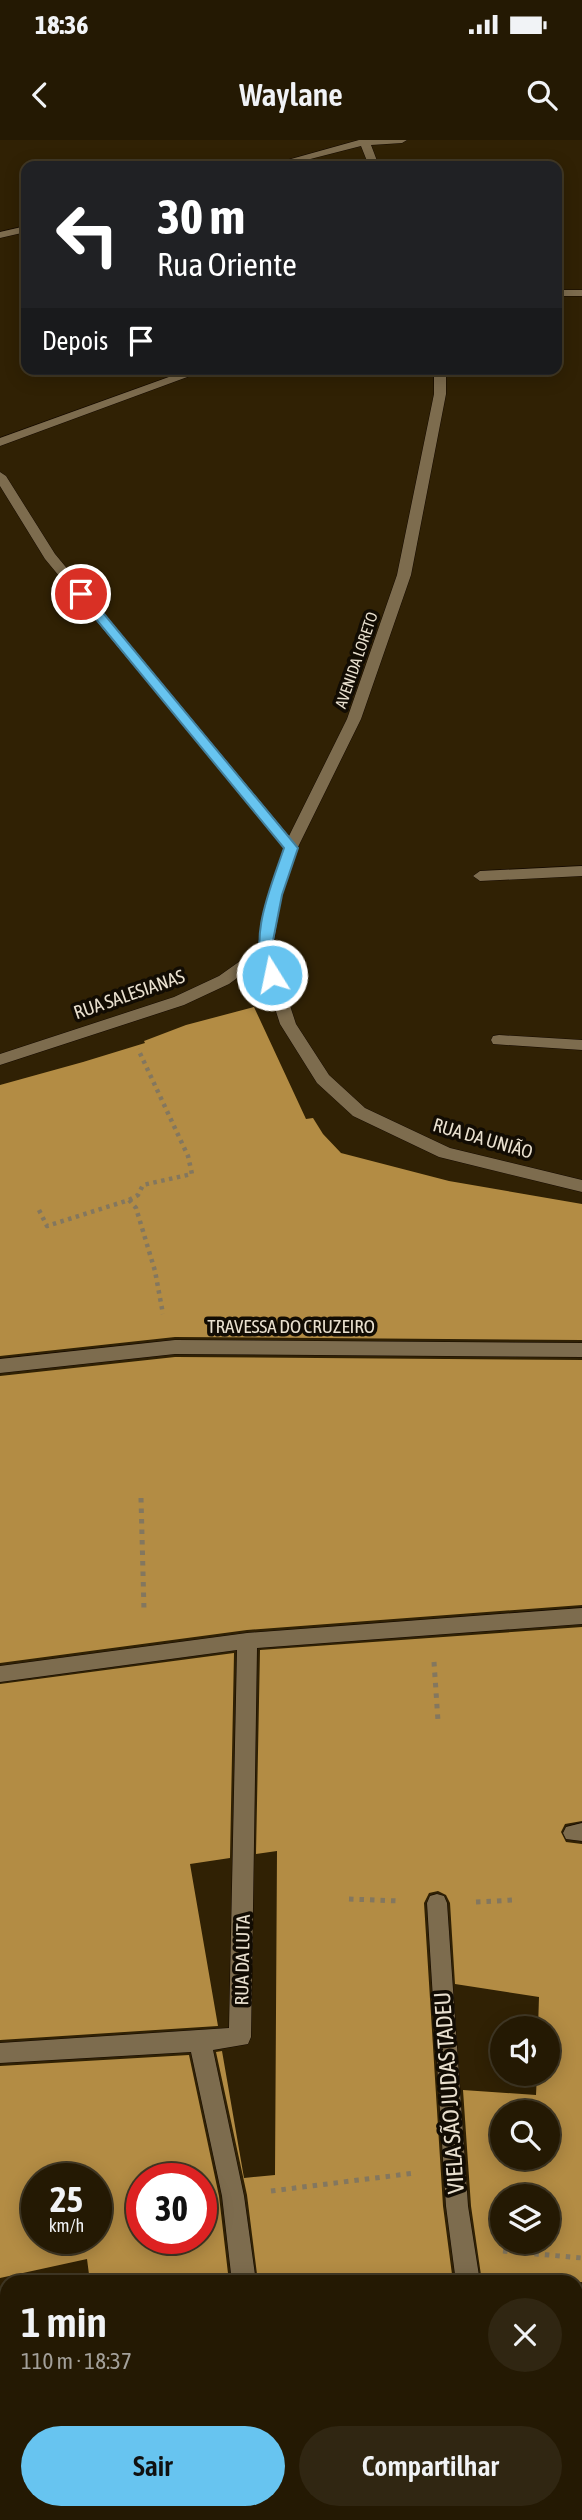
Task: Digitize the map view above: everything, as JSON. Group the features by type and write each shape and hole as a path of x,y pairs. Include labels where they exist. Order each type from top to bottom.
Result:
{"street":[{"path":"290,161 364,141 402,140"},
{"path":"364,141 372,161"},
{"path":"0,235 21,230"},
{"path":"562,293 582,293"},
{"path":"0,442 186,375"},
{"name":"AVENIDA LORETO","path":"264,951 275,895 291,848 354,719 404,575 438,407 440,375"},
{"path":"0,476 50,556 291,848"},
{"path":"480,876 582,871"},
{"name":"RUA SALESIANAS","path":"0,1060 179,1001 224,980 264,951"},
{"name":"RUA DA UNIÃO","path":"264,951 288,1024 323,1079 359,1112 445,1153 582,1186"},
{"path":"499,1041 582,1045"},
{"name":"TRAVESSA DO CRUZEIRO","path":"0,1366 175,1347 582,1350"},
{"path":"0,1674 247,1642 582,1616"},
{"name":"RUA DA LUTA","path":"0,2053 200,2042 240,2037 247,1642"},
{"name":"VIELA SÃO JUDAS TADEU","path":"436,1903 457,2206 467,2275"},
{"path":"200,2042 233,2196 243,2275"}],"path":[{"path":"39,1210 47,1226 129,1200 138,1195 143,1185 192,1174 193,1171 124,1019"},
{"path":"129,1200 136,1208 155,1271 165,1325"},
{"path":"141,1498 144,1610"},
{"path":"433,1651 438,1721"},
{"path":"233,2196 454,2168"},
{"path":"464,2247 582,2258"}],"building":[{"path":"254,1007 306,1119 313,1118 323,1134 341,1153 449,1181 582,1204 582,1340 175,1337 0,1356 0,1085 145,1043 144,1041 186,1025"},
{"path":"175,1357 582,1360 582,1605 247,1630 0,1663 0,1376"},
{"path":"582,1627 582,1821 565,1824 561,1832 566,1842 582,1844 582,2275 481,2275 471,2206 463,2090 536,2095 536,2086 560,2086 560,2016 538,2016 539,1997 455,1984 450,1903 446,1895 438,1891 429,1893 424,1903 443,2206 452,2275 257,2275 247,2195 216,2052 222,2051 244,2178 275,2175 277,1851 256,1854 260,1650"},
{"path":"234,1653 230,1858 190,1864 218,2026 0,2040 0,1684"},
{"path":"189,2055 212,2163 126,2163 126,2254 217,2254 217,2187 228,2275 89,2275 87,2259 14,2275 0,2275 0,2066"}],"route":[{"path":"81,594 291,848 275,895 264,951 272,975"}]}
